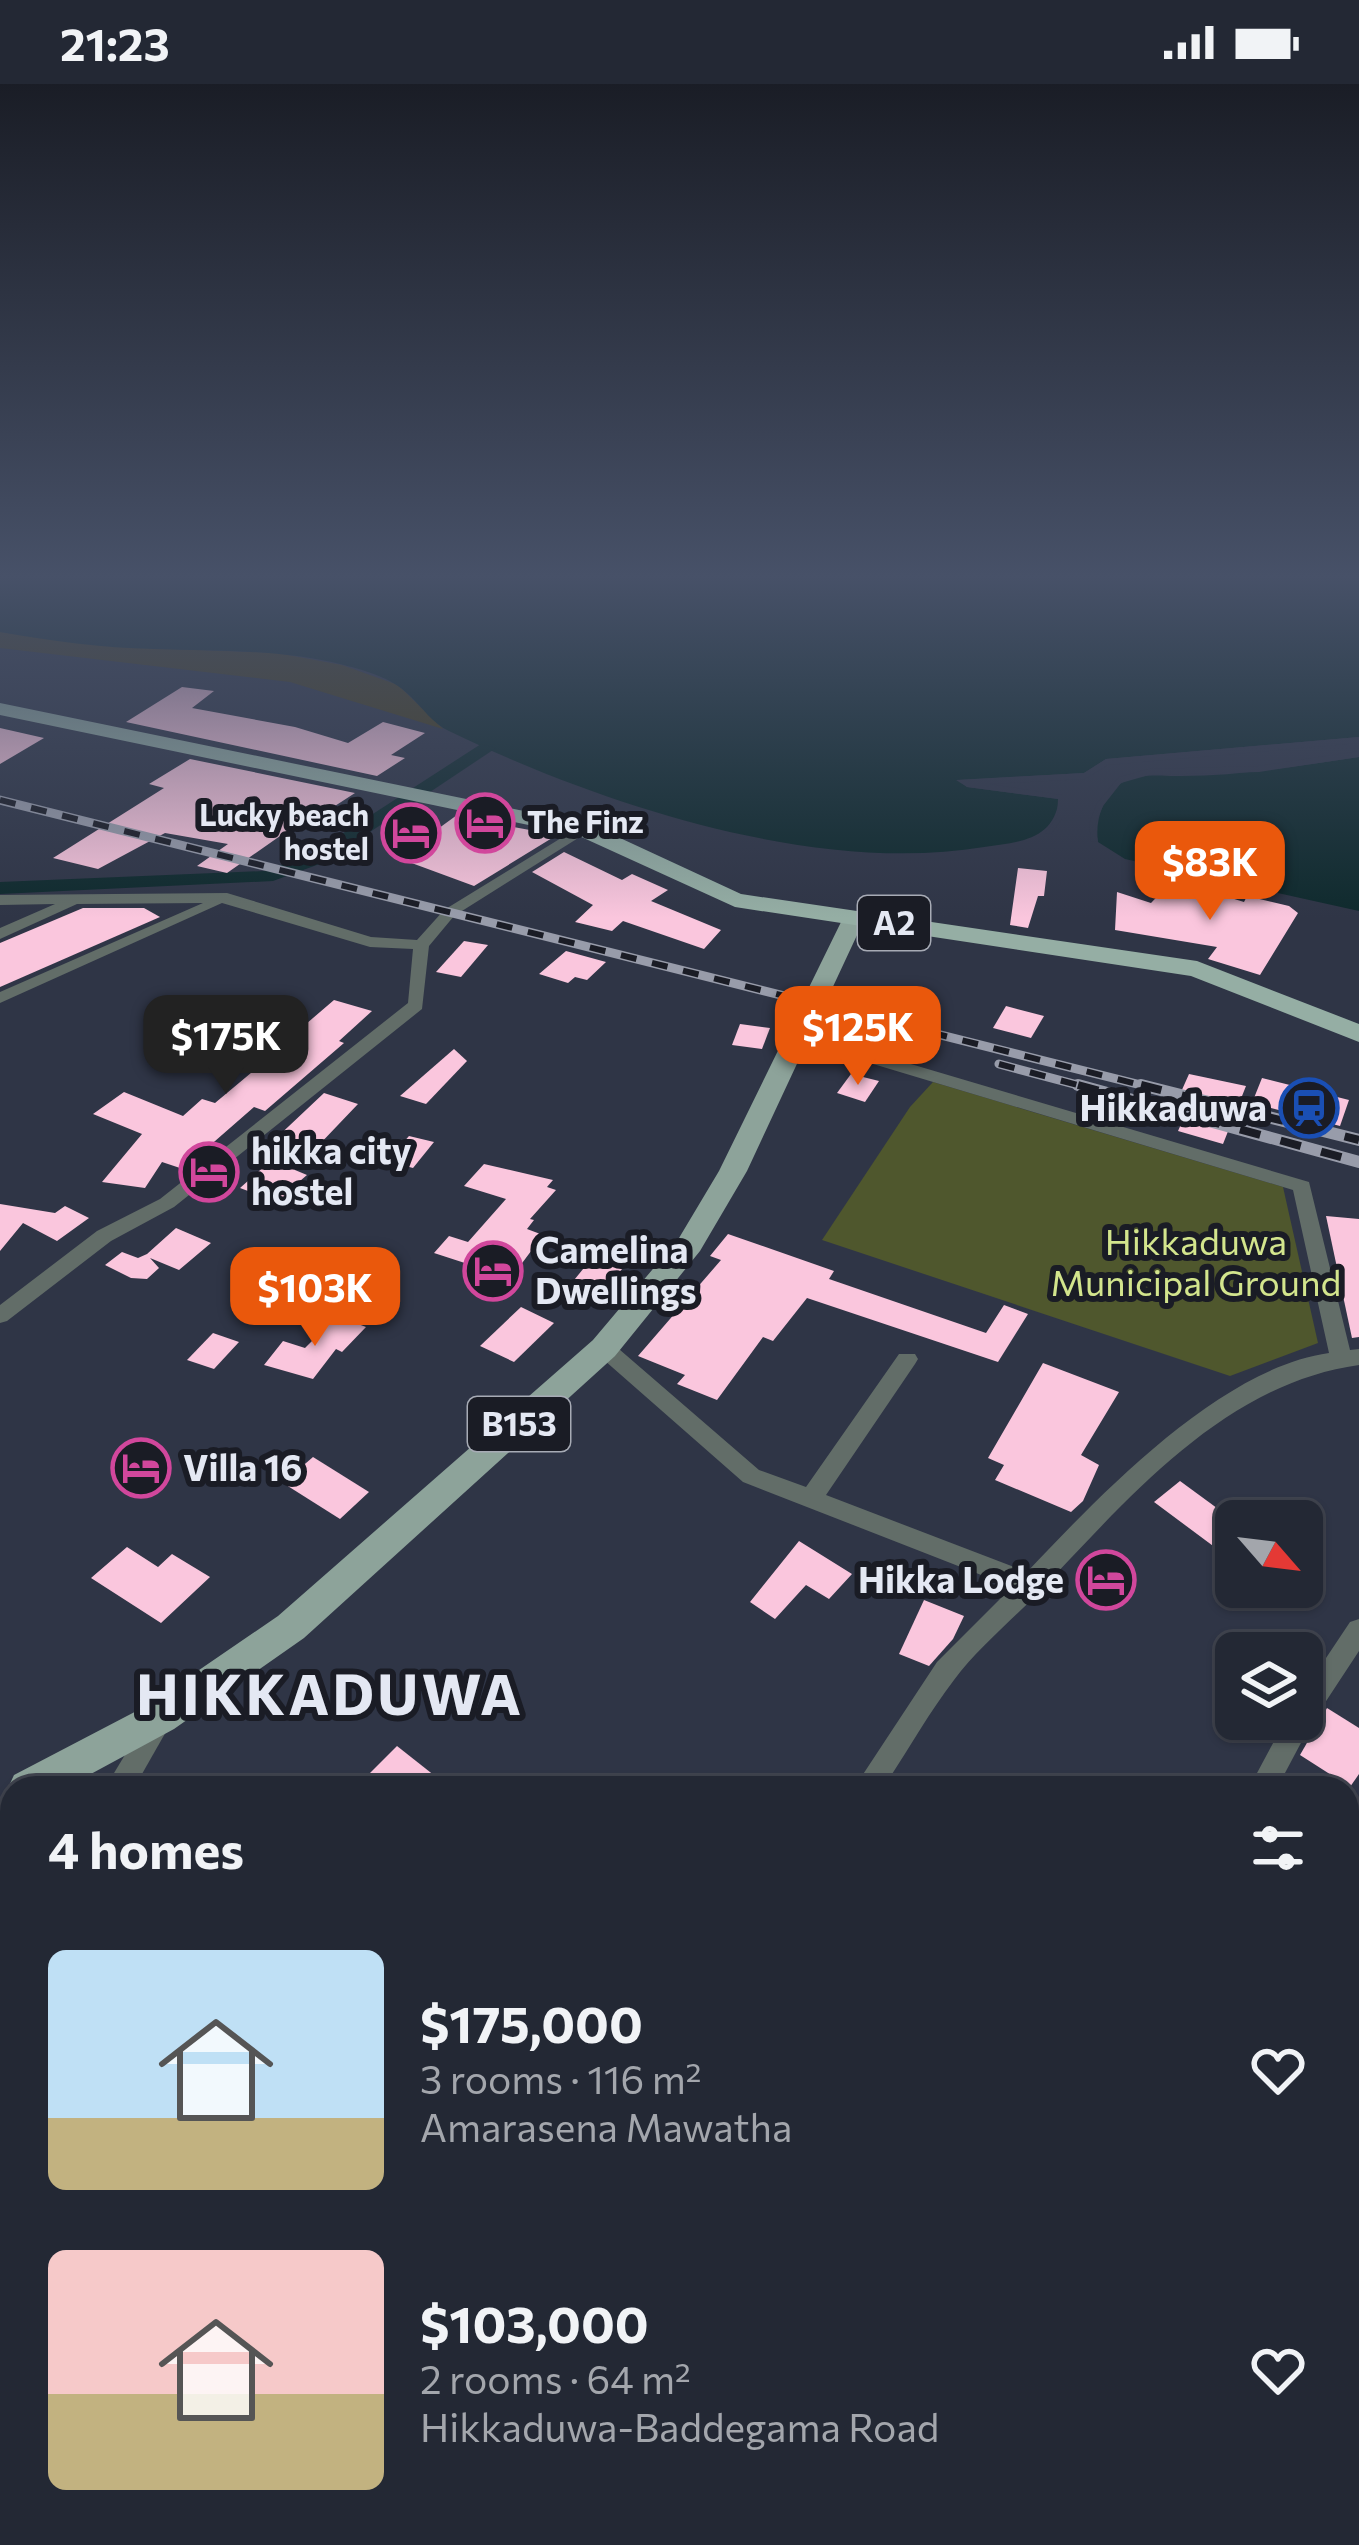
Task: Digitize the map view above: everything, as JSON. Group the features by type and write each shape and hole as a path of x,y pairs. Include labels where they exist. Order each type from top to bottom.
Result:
{"highway":[{"name":"A2","path":"0,709 584,830 735,900 1197,969 1359,1034"}],"main road":[{"name":"B153","path":"50,1776 161,1717 291,1627 604,1348 690,1244 733,1171 854,918"}],"street":[{"path":"0,1316 104,1236 167,1203 416,1005 421,945 448,914 584,830"},
{"path":"0,934 81,898"},
{"path":"0,900 227,898 370,942 421,945"},
{"path":"0,998 227,898"},
{"path":"796,1035 1302,1186 1350,1357 1282,1376 1220,1412 1108,1500 946,1670 876,1776"},
{"path":"604,1348 751,1476 1030,1584"},
{"path":"809,1501 907,1359"},
{"path":"1323,1685 1359,1630"},
{"path":"125,1776 161,1717"},
{"path":"1270,1776 1289,1740"}],"green space":[{"name":"Hikkaduwa Municipal Ground","path":"933,1082 1283,1187 1318,1343 1230,1376 822,1240 910,1107"}],"sand":[{"path":"312,689 402,689 443,729"}],"shaded area":[{"path":"401,689 1359,689 1359,737 1106,759 1084,773 959,780 967,787 1059,799 1056,813 1043,831 1010,843 919,853 851,851 710,827 573,784 449,731"},
{"path":"1359,757 1359,911 1125,859 1098,842 1104,803 1132,778 1243,773"}],"pier":[{"path":"1359,737 1359,743 1108,765 1085,779 990,784 1062,795 1062,819 1051,834 1045,833 1057,817 1058,799 967,787 956,780 1084,773 1106,759"},
{"path":"1359,751 1359,757 1259,772 1149,775 1121,783 1095,825 1098,842 1091,841 1089,824 1097,803 1119,777 1148,769 1258,766"}],"building":[{"path":"179,689 197,689 214,691 192,708 295,727 348,743 383,722 425,733 391,755 405,758 377,776 126,722"},
{"path":"0,728 44,738 0,764"},
{"path":"190,759 355,793 307,824 300,822 227,873 197,866 228,844 165,833 98,869 53,858 164,788 149,784"},
{"path":"457,815 557,835 474,886 398,858"},
{"path":"564,852 622,880 632,874 668,890 651,901 721,930 704,949 623,921 612,931 575,922 593,905 532,872"},
{"path":"1018,868 1047,871 1044,896 1038,896 1028,928 1010,925"},
{"path":"1173,880 1244,902 1247,896 1289,906 1298,913 1260,975 1208,959 1217,947 1115,930 1117,892 1151,903"},
{"path":"83,908 144,908 160,917 0,987 0,943"},
{"path":"464,941 488,945 461,977 436,972"},
{"path":"566,951 606,962 587,980 575,977 568,983 539,974"},
{"path":"334,1000 372,1011 339,1041 344,1043 265,1111 254,1107 183,1169 162,1162 145,1188 102,1182 142,1134 93,1114 124,1092 183,1116 202,1099 215,1103 281,1048 250,1034 274,1019 299,1030"},
{"path":"1006,1006 1044,1016 1031,1038 993,1028"},
{"path":"740,1024 770,1028 762,1049 732,1045"},
{"path":"454,1049 467,1061 426,1104 400,1096"},
{"path":"851,1074 879,1081 865,1102 837,1093"},
{"path":"1189,1074 1246,1086 1223,1144 1178,1131 1186,1113 1173,1110"},
{"name":"Hikkaduwa","path":"1262,1078 1349,1100 1340,1126 1252,1103"},
{"path":"324,1093 358,1104 295,1170 307,1175 293,1187 308,1192 291,1207 240,1188 285,1148 271,1143"},
{"path":"409,1136 434,1142 413,1168 387,1161"},
{"path":"484,1164 553,1180 547,1187 556,1190 530,1219 534,1220 527,1229 543,1235 511,1278 434,1253 449,1236 468,1242 506,1199 464,1186"},
{"path":"0,1204 55,1213 65,1206 89,1218 57,1241 23,1223 0,1251"},
{"path":"1326,1216 1359,1219 1359,1337 1352,1338"},
{"path":"176,1228 211,1243 179,1270 150,1258 159,1268 147,1279 131,1278 105,1265 122,1252 138,1258 147,1254"},
{"path":"728,1234 834,1271 829,1279 986,1333 1004,1305 1028,1314 998,1362 807,1298 773,1341 763,1337 717,1400 677,1384 685,1375 638,1356 721,1260 710,1256"},
{"path":"592,1258 622,1269 597,1301 566,1290"},
{"path":"521,1307 554,1323 514,1362 480,1346"},
{"path":"337,1316 366,1327 342,1352 336,1349 313,1379 264,1365 283,1341 305,1348"},
{"path":"213,1333 239,1342 214,1369 187,1360"},
{"path":"1043,1363 1119,1392 1081,1455 1099,1465 1083,1501 1071,1512 995,1480 1004,1465 988,1458"},
{"path":"313,1457 369,1492 340,1519 283,1483"},
{"path":"1180,1481 1215,1507 1215,1547 1154,1502"},
{"path":"799,1541 852,1574 829,1599 806,1585 775,1619 750,1602"},
{"path":"127,1547 158,1567 172,1554 210,1577 161,1623 91,1578"},
{"path":"924,1600 964,1616 953,1639 929,1666 899,1654"},
{"path":"1327,1708 1359,1728 1359,1774 1333,1776 1300,1755 1309,1740 1323,1740"},
{"path":"397,1746 435,1776 367,1776"}],"waterway":[{"path":"0,888 266,877 318,858 487,748"}],"railway":[{"path":"0,800 1142,1085"},
{"path":"999,1064 1087,1087"},
{"path":"1078,1085 1087,1087"},
{"path":"1142,1085 1153,1088"},
{"path":"1142,1085 1359,1140"},
{"path":"1087,1087 1359,1162"}],"place":[{"name":"The Finz","path":"485,823"},
{"name":"Lucky beach hostel","path":"411,833"},
{"name":"Hikkaduwa","path":"1309,1108"},
{"name":"hikka city hostel","path":"209,1172"},
{"name":"Camelina Dwellings","path":"493,1271"},
{"name":"Villa 16","path":"141,1468"},
{"name":"Hikka Lodge","path":"1106,1580"}],"district":[{"name":"HIKKADUWA","path":"330,1695"}]}
